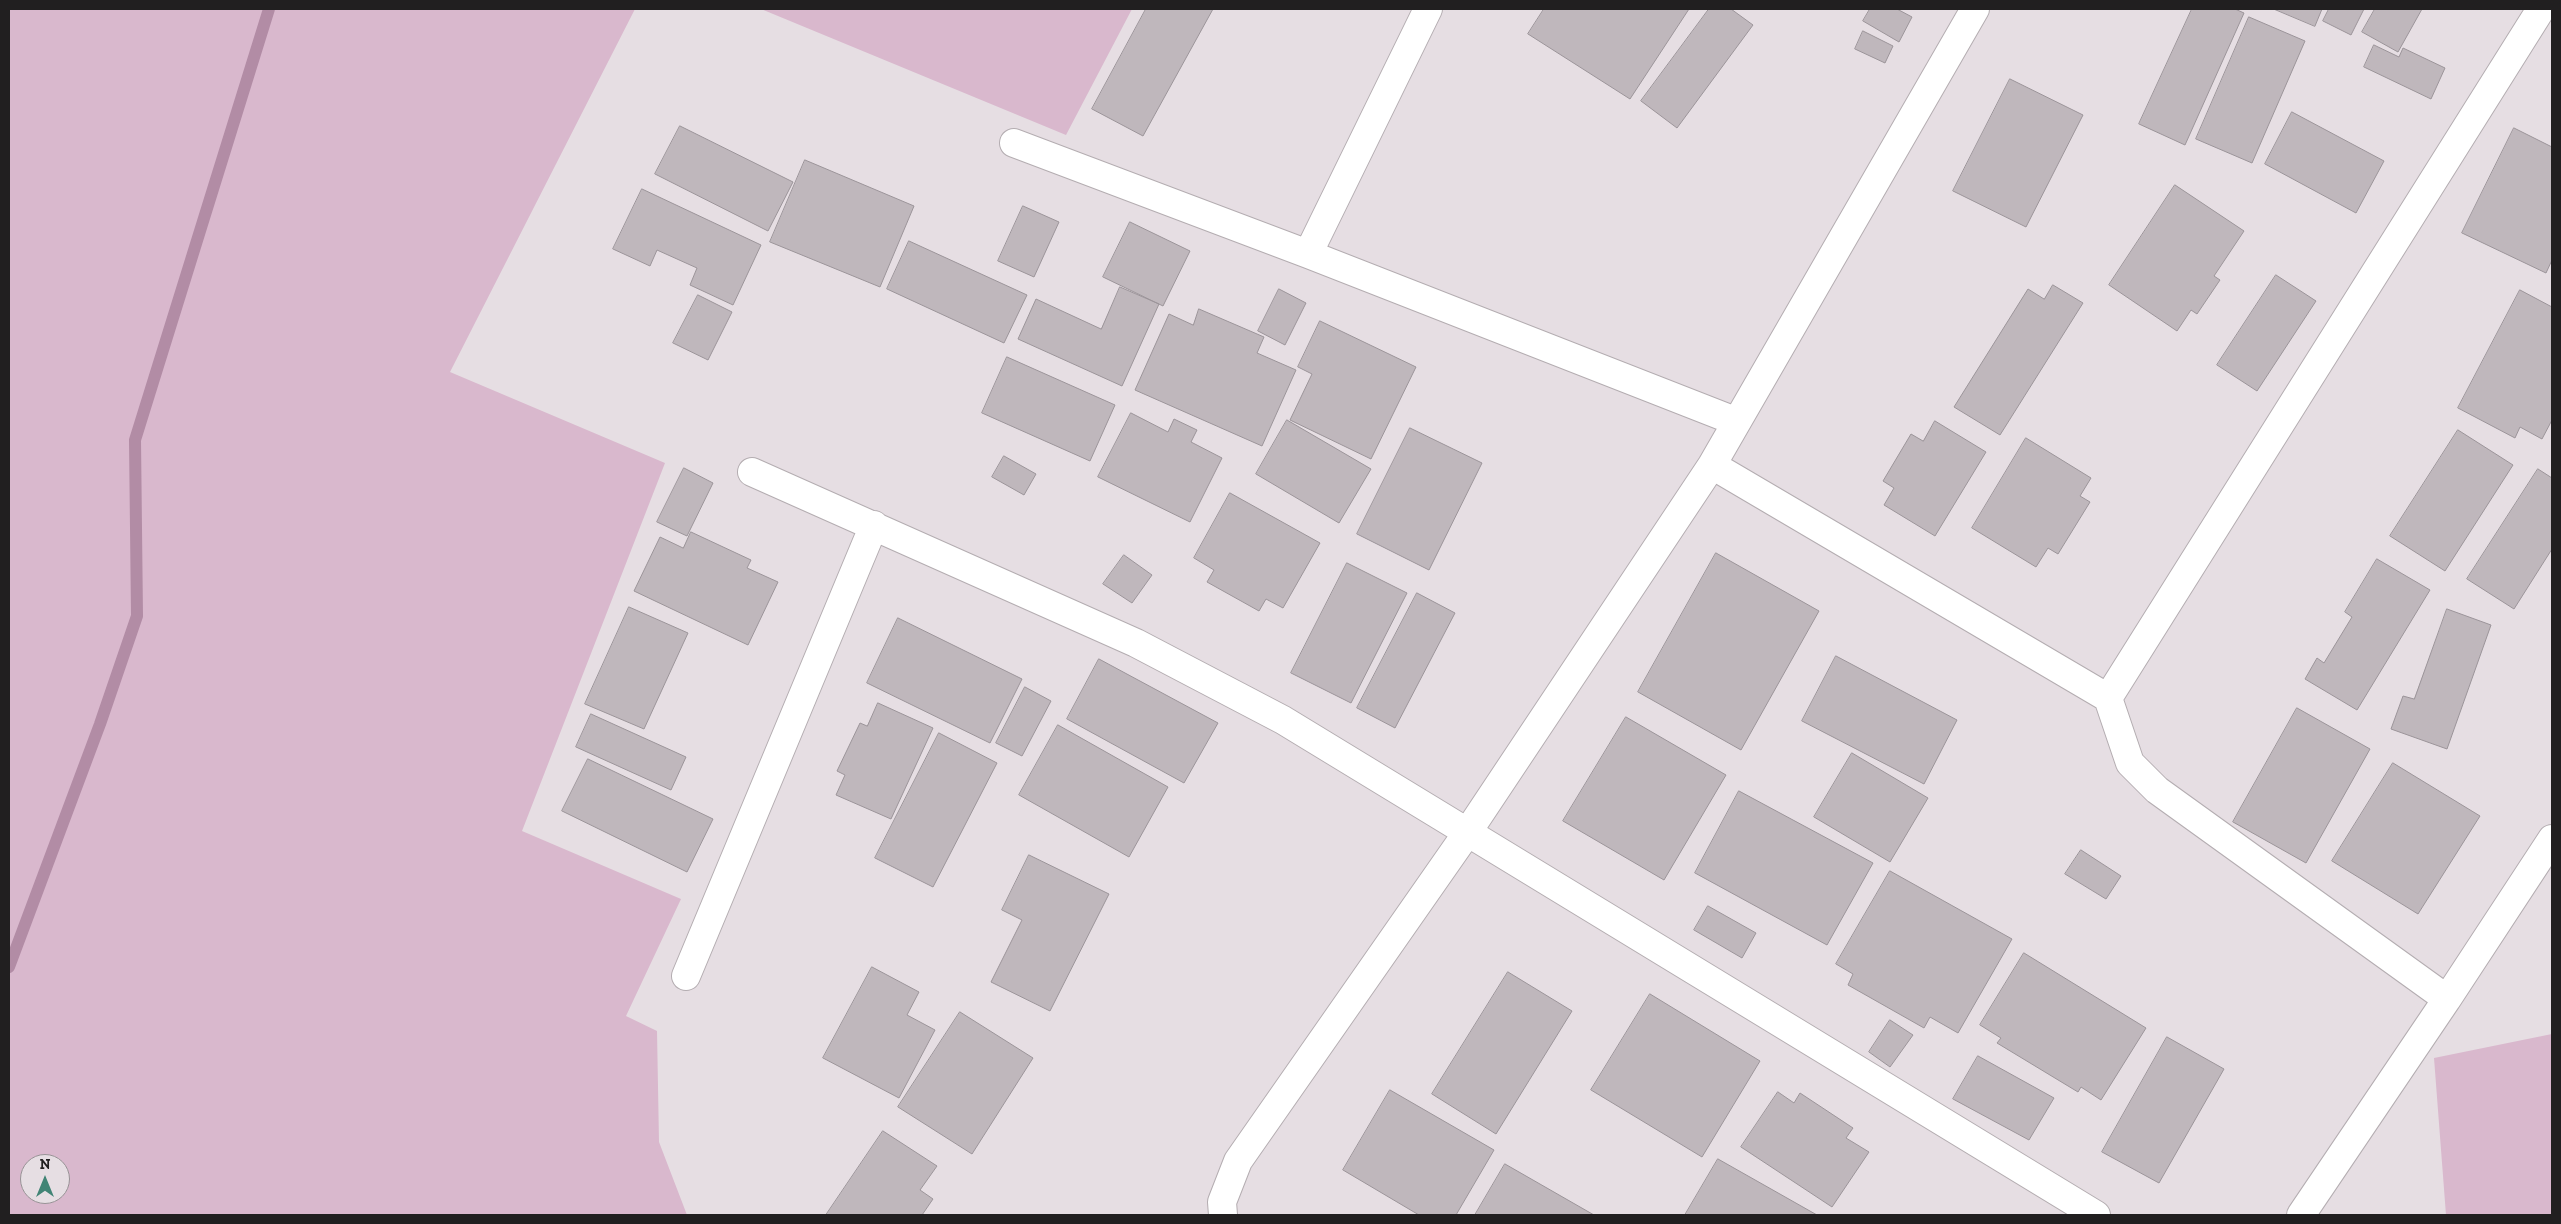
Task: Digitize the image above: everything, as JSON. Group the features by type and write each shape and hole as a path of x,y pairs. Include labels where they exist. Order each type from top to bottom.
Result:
{"street":[{"path":"1308,254 1428,9"},
{"path":"1223,1215 1222,1202 1238,1161 1467,833 1712,465 1735,421 1975,9"},
{"path":"2108,698 2541,9"},
{"path":"1014,143 1308,254 1735,421"},
{"path":"1712,465 2108,698 2130,763 2157,790 2447,999"},
{"path":"752,472 1136,643 1283,720 2096,1215"},
{"path":"686,976 874,525"},
{"path":"2301,1215 2447,999 2552,838"}],"shaded area":[{"path":"9,9 635,9 450,372 665,463 522,831 681,899 626,1016 657,1031 659,1142 687,1215 9,1215"},
{"path":"761,9 1132,9 1066,135"},
{"path":"2552,1034 2552,1215 2446,1215 2434,1058"}],"building":[{"path":"1146,9 1213,9 1143,136 1092,109"},
{"path":"1544,9 1689,9 1630,99 1528,34"},
{"path":"1709,9 1731,9 1753,25 1677,128 1641,101"},
{"path":"1870,9 1897,9 1912,17 1899,42 1863,21"},
{"path":"2192,9 2235,9 2244,13 2185,145 2139,124"},
{"path":"2274,9 2322,9 2315,26"},
{"path":"2329,9 2364,9 2351,35 2323,21"},
{"path":"2375,9 2422,9 2398,52 2362,32"},
{"path":"2249,17 2305,41 2252,163 2196,139"},
{"path":"1863,31 1893,46 1885,63 1855,49"},
{"path":"2374,45 2399,57 2403,48 2445,68 2431,99 2364,67"},
{"path":"2010,79 2083,115 2026,227 1953,191"},
{"path":"2292,112 2384,161 2356,213 2265,164"},
{"path":"680,126 793,182 768,231 655,174"},
{"path":"2514,128 2552,147 2552,260 2546,273 2462,233"},
{"path":"805,160 914,206 880,287 770,242"},
{"path":"2175,185 2244,231 2214,276 2220,280 2197,314 2191,310 2177,331 2109,285"},
{"path":"642,189 761,245 733,305 690,285 697,268 657,250 650,266 613,249"},
{"path":"1023,206 1059,222 1034,277 998,261"},
{"path":"1130,222 1190,251 1163,306 1103,277"},
{"path":"909,241 1027,295 1004,343 887,289"},
{"path":"2276,275 2316,301 2257,391 2217,365"},
{"path":"2053,285 2083,303 2000,435 1954,407 2028,289 2044,299"},
{"path":"1120,287 1159,304 1122,386 1018,339 1036,299 1101,329"},
{"path":"1279,289 1306,303 1285,345 1258,331"},
{"path":"2520,290 2552,307 2552,420 2542,439 2520,427 2515,438 2458,408"},
{"path":"698,295 732,312 708,360 673,343"},
{"path":"1199,309 1264,337 1257,353 1296,370 1262,446 1135,390 1169,314 1193,325"},
{"path":"1320,321 1416,367 1371,459 1290,420 1312,374 1298,367"},
{"path":"1007,357 1115,405 1090,461 982,413"},
{"path":"1131,413 1168,432 1174,419 1197,430 1191,442 1222,458 1190,522 1098,477"},
{"path":"1287,420 1371,469 1339,523 1256,474"},
{"path":"1935,421 1986,452 1935,536 1884,505 1894,488 1883,481 1911,434 1923,441"},
{"path":"1410,428 1482,463 1429,570 1357,534"},
{"path":"2458,430 2513,465 2445,571 2390,536"},
{"path":"2026,438 2091,478 2080,496 2090,502 2058,554 2048,548 2036,567 1972,528"},
{"path":"1004,456 1036,474 1024,495 992,477"},
{"path":"684,468 713,483 687,536 657,522"},
{"path":"2538,469 2552,478 2552,549 2514,609 2467,579"},
{"path":"1230,493 1320,543 1283,608 1266,599 1259,611 1207,582 1214,570 1194,558"},
{"path":"691,532 751,560 747,568 778,582 748,645 634,591 660,537 683,548"},
{"path":"1716,553 1819,611 1741,750 1638,692"},
{"path":"1124,555 1152,575 1132,603 1103,584"},
{"path":"2377,559 2430,590 2357,710 2305,679 2317,658 2324,663 2352,617 2345,612"},
{"path":"1347,563 1407,593 1351,703 1291,673"},
{"path":"1417,593 1455,613 1395,728 1357,708"},
{"path":"629,607 688,633 644,729 585,704"},
{"path":"2447,609 2491,625 2447,749 2391,729 2403,696 2414,699"},
{"path":"898,618 1022,679 990,743 867,683"},
{"path":"1836,656 1957,720 1924,784 1802,721"},
{"path":"1099,659 1218,723 1184,783 1067,719"},
{"path":"1025,687 1051,701 1022,756 996,743"},
{"path":"878,703 933,728 891,819 836,795 845,775 837,771 860,723 867,726"},
{"path":"2297,708 2370,749 2306,863 2233,822"},
{"path":"591,714 686,757 671,790 576,747"},
{"path":"1626,717 1726,775 1664,880 1563,821"},
{"path":"1058,725 1168,787 1129,857 1019,795"},
{"path":"939,733 997,763 933,887 875,858"},
{"path":"1852,753 1928,798 1890,862 1814,817"},
{"path":"588,759 713,819 687,872 562,811"},
{"path":"2393,763 2480,816 2418,914 2332,861"},
{"path":"1739,791 1873,863 1827,945 1695,873"},
{"path":"2081,850 2121,876 2106,899 2065,874"},
{"path":"1029,855 1109,894 1050,1011 991,982 1022,920 1002,910"},
{"path":"1890,871 2012,939 1958,1033 1930,1017 1924,1028 1848,985 1853,974 1836,964"},
{"path":"1708,906 1756,933 1742,958 1694,930"},
{"path":"2024,953 2146,1028 2101,1100 2081,1087 2078,1092 1997,1043 2001,1038 1980,1025"},
{"path":"872,967 919,992 907,1015 935,1030 899,1098 823,1058"},
{"path":"1508,972 1572,1011 1496,1134 1432,1094"},
{"path":"1650,994 1760,1061 1702,1157 1591,1090"},
{"path":"960,1012 1033,1058 972,1154 898,1107"},
{"path":"1890,1020 1913,1035 1890,1067 1869,1052"},
{"path":"2167,1037 2224,1069 2159,1183 2102,1152"},
{"path":"1978,1056 2054,1098 2029,1140 1953,1099"},
{"path":"1390,1090 1494,1150 1456,1215 1419,1215 1343,1170"},
{"path":"1778,1092 1794,1103 1800,1093 1853,1128 1846,1138 1869,1152 1832,1207 1741,1147"},
{"path":"883,1131 937,1166 920,1190 933,1199 922,1215 826,1215"},
{"path":"1718,1159 1817,1215 1685,1215"},
{"path":"1505,1164 1594,1215 1475,1215"}],"waterway":[{"path":"9,967 100,724 137,616 135,440 269,9"}]}
